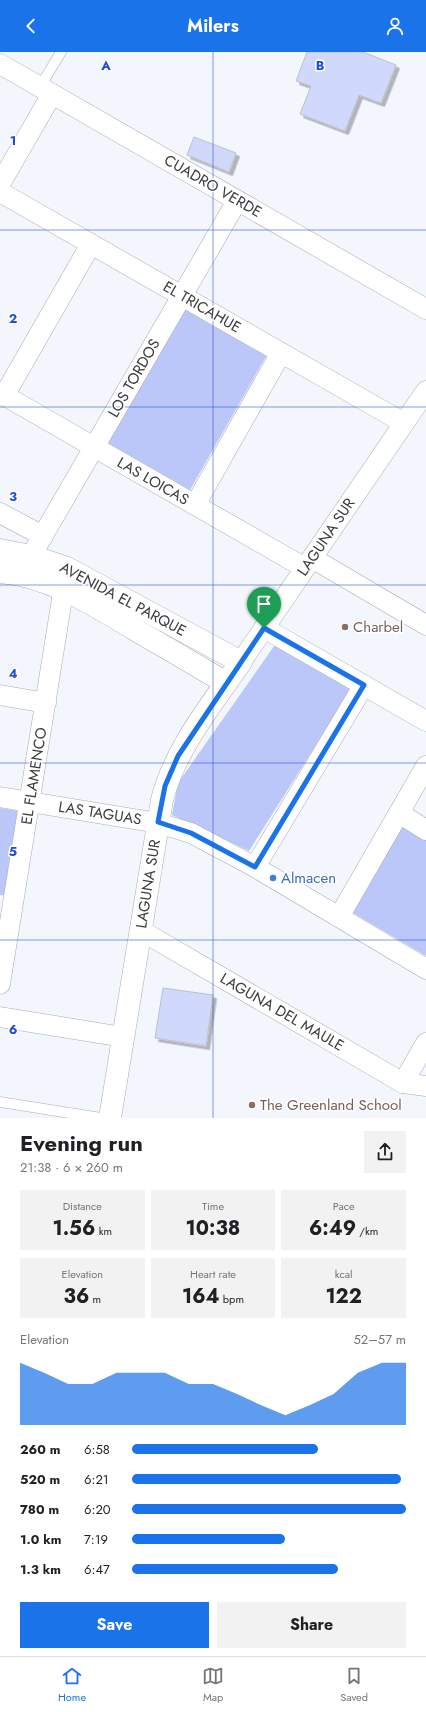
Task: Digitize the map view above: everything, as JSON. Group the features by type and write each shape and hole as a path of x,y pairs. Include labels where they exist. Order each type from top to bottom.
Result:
{"street":[{"name":"CUADRO VERDE","path":"0,64 426,309"},
{"path":"0,184 46,90"},
{"name":"EL TRICAHUE","path":"0,192 404,423"},
{"name":"LOS TORDOS","path":"31,556 237,201"},
{"path":"2,395 91,244"},
{"path":"196,505 281,353"},
{"name":"LAGUNA SUR","path":"110,1118 158,822 165,786 178,756 226,682 426,391"},
{"name":"LAS LOICAS","path":"2,395 196,505 426,625"},
{"path":"0,513 42,536"},
{"name":"AVENIDA EL PARQUE","path":"0,550 31,556 67,568 241,662"},
{"name":"EL FLAMENCO","path":"0,984 7,903 30,802 67,568"},
{"name":"AVENIDA EL PARQUE","path":"0,572 33,578 64,590 226,682"},
{"path":"264,628 426,721"},
{"path":"255,867 364,685"},
{"path":"0,695 46,703"},
{"path":"338,917 426,766"},
{"name":"LAS TAGUAS","path":"0,797 158,822 191,833 255,867 426,969"},
{"path":"398,813 426,830"},
{"name":"LAGUNA DEL MAULE","path":"140,930 403,1083 426,1086"},
{"path":"0,1017 123,1037"},
{"path":"403,1083 426,1043"}],"lane":[{"path":"46,90 61,52"},
{"path":"0,1102 101,1118"}],"shaded area":[{"path":"184,307 267,355 190,490 106,442"},
{"path":"277,642 352,688 249,851 172,815 178,783"},
{"path":"0,808 24,812 11,896 0,895"},
{"path":"398,824 426,840 426,956 348,910"}],"building":[{"path":"307,52 363,52 396,65 381,103 359,95 345,131 300,114 311,86 296,81"},
{"path":"194,137 236,153 229,172 187,155"},
{"path":"163,988 213,995 206,1046 155,1038"}],"place":[{"name":"Charbel","path":"345,627"},
{"name":"Almacen","path":"273,878"},
{"name":"The Greenland School","path":"252,1105"}],"route":[{"path":"264,628 364,685 255,867 191,833 158,822 165,786 178,756 226,682 264,628"}]}
